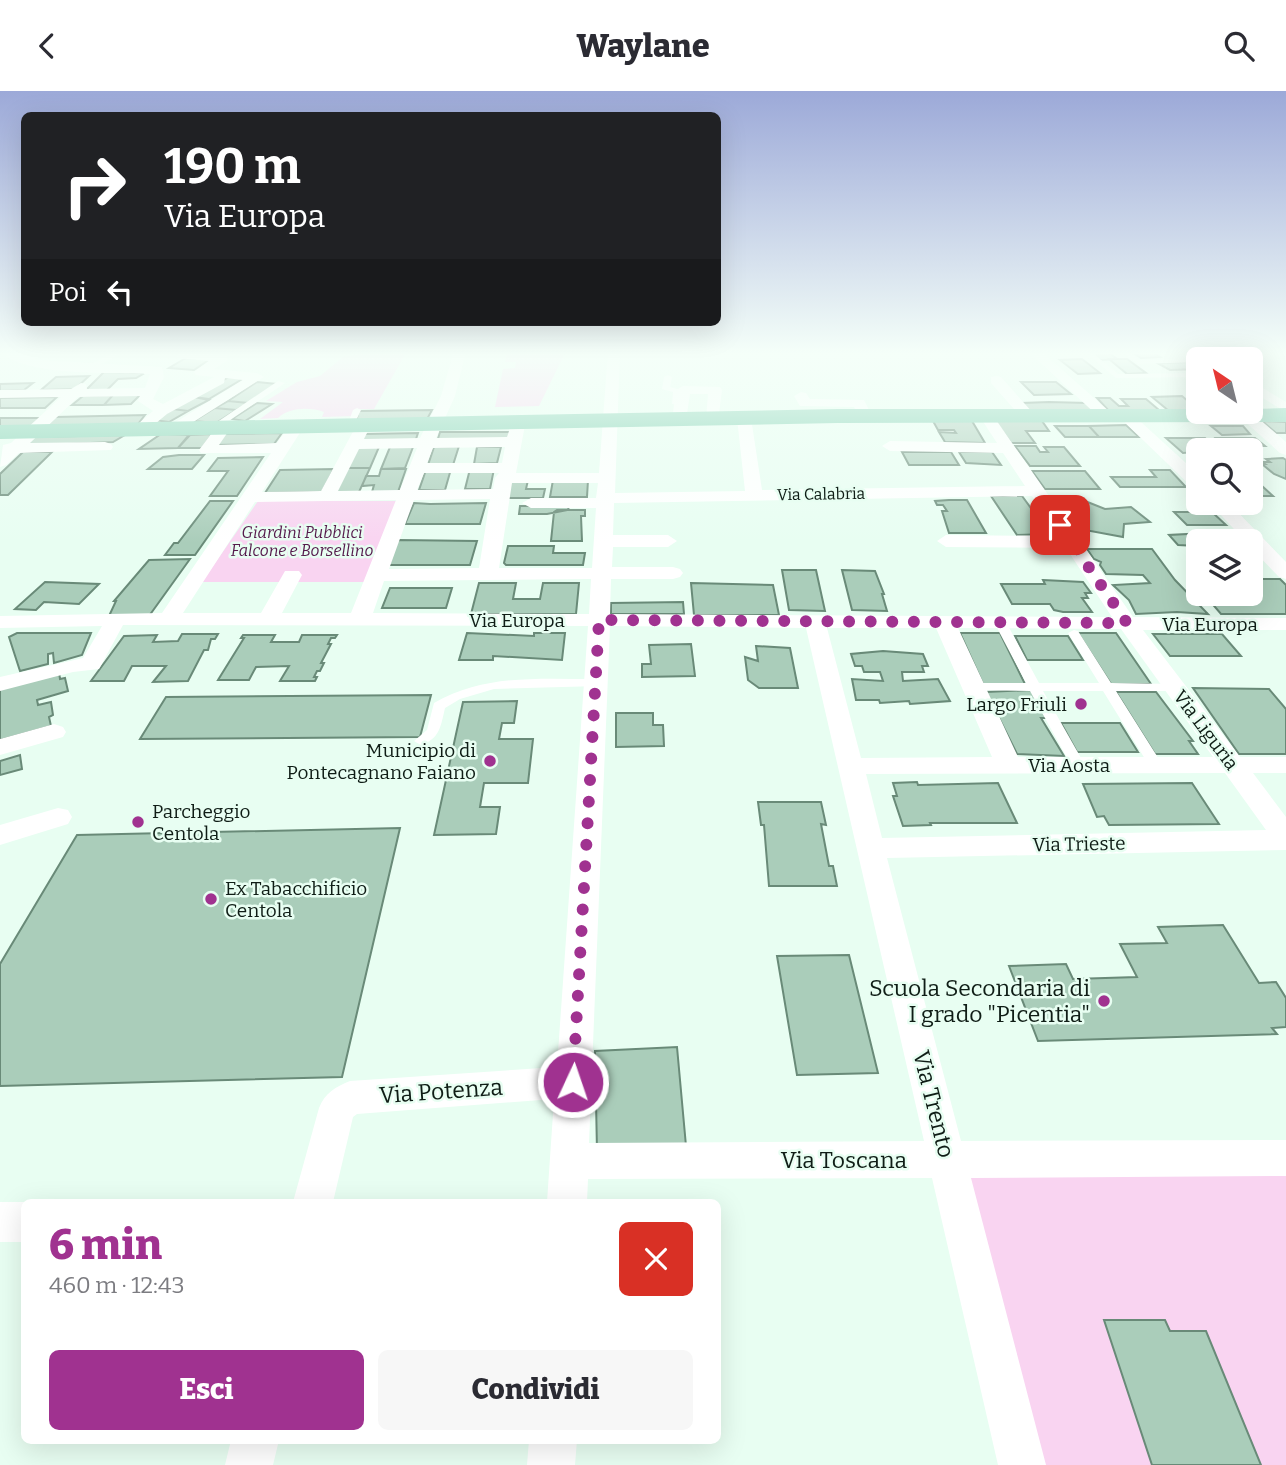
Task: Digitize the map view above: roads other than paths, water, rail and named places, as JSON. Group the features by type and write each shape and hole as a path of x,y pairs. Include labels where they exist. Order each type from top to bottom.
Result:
{"main road":[{"path":"5,443 33,432 139,430 167,420 216,429 355,427 430,434 516,433 610,422 637,415"},
{"path":"705,415 713,419 1186,415"}],"street":[{"path":"33,432 51,415"},
{"path":"163,415 167,420"},
{"path":"167,420 171,415"},
{"path":"167,420 177,415"},
{"path":"359,621 439,415"},
{"path":"567,1199 610,415"},
{"path":"1116,416 1169,456 1186,463"},
{"name":"Via Liguria","path":"986,417 1127,623 1286,839"},
{"path":"744,418 754,495"},
{"path":"1255,424 1286,450"},
{"path":"327,496 355,427"},
{"path":"168,620 295,428"},
{"path":"216,429 207,450 282,448"},
{"path":"430,434 473,443 516,433 504,480 488,574"},
{"path":"1269,436 1286,436"},
{"path":"0,462 5,443 105,447"},
{"path":"456,494 473,443"},
{"path":"890,446 1007,448"},
{"path":"417,468 465,467 504,480"},
{"path":"250,497 456,494 504,480 607,478"},
{"name":"Via Calabria","path":"605,501 754,495 1037,491"},
{"path":"531,503 605,501"},
{"path":"1230,515 1286,573"},
{"path":"603,541 668,541"},
{"path":"946,541 1071,542"},
{"path":"378,575 673,573"},
{"path":"267,621 292,575"},
{"path":"0,684 72,665 91,664 116,619"},
{"name":"Via Europa","path":"0,622 116,619 1286,624"},
{"name":"Via Trento","path":"815,621 1022,1465"},
{"path":"944,622 1009,766"},
{"path":"0,747 54,732"},
{"name":"Via Aosta","path":"851,766 1286,765"},
{"path":"0,835 58,817"},
{"name":"Via Trieste","path":"871,848 1286,839"},
{"name":"Via Potenza","path":"314,1199 337,1108 350,1098 573,1082"},
{"name":"Via Toscana","path":"569,1161 1286,1158"},
{"path":"0,1222 21,1222"},
{"path":"248,1465 254,1444"},
{"path":"551,1465 553,1444"}],"lane":[{"path":"216,429 236,415"},
{"path":"1000,622 1031,685 1078,765"},
{"path":"1074,633 1155,764"},
{"path":"421,741 433,732 439,706 464,690 493,685 595,683"},
{"path":"973,687 1174,687"}],"place":[{"name":"Largo Friuli","path":"1081,704"},
{"name":"Municipio di Pontecagnano Faiano","path":"490,761"},
{"name":"Parcheggio Centola","path":"138,822"},
{"name":"Ex Tabacchificio Centola","path":"211,899"},
{"name":"Scuola Secondaria di I grado \"Picentia\"","path":"1104,1001"}],"park label":[{"name":"Giardini Pubblici Falcone e Borsellino","path":"302,541"}]}
